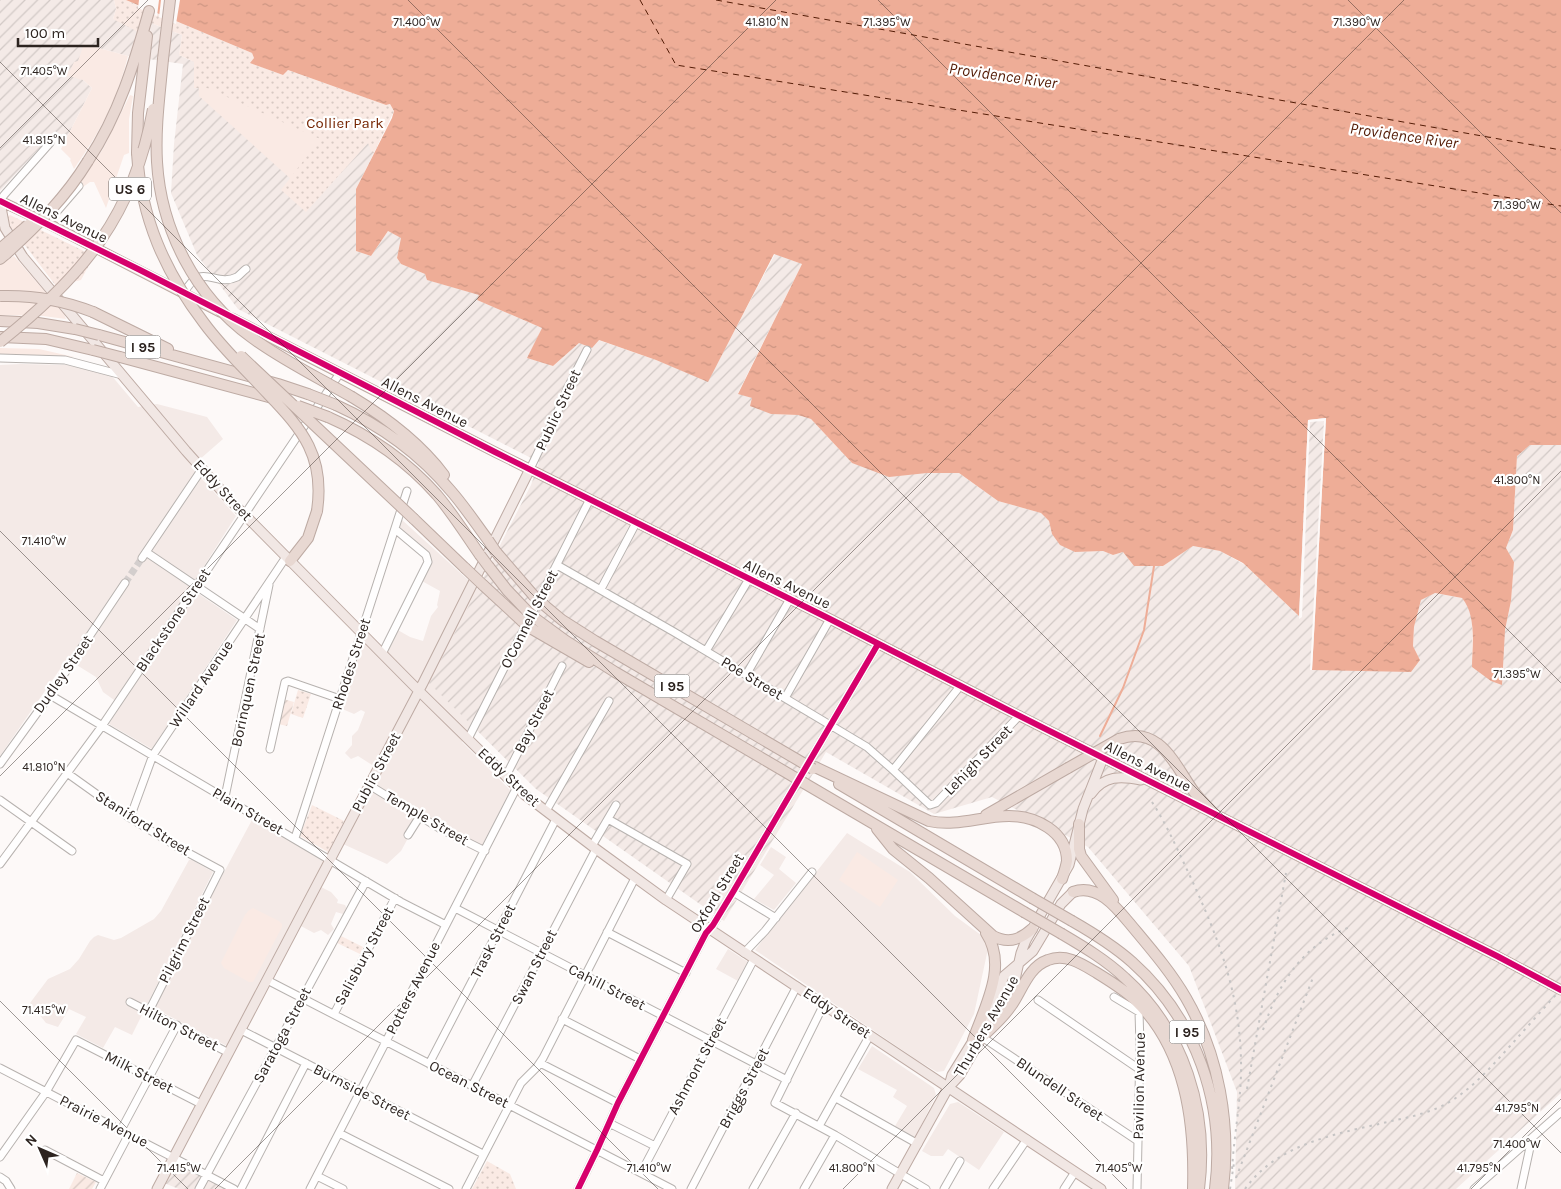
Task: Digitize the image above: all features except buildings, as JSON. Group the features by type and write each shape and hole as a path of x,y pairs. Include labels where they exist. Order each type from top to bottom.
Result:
{"highway":[{"path":"170,0 163,59 157,143 159,182 167,219 186,264 214,304 242,330 266,348 352,397 395,426 426,454 446,476 465,508"},
{"path":"149,5 141,55 138,113 137,153 143,201 153,236 174,279 218,341 290,416 302,432 311,450 319,487 318,511 308,538 288,559"},
{"path":"2,252 35,227 62,198 88,161 113,117 141,55"},
{"name":"US 6","path":"0,342 45,304 72,276 97,246 118,214 131,187 144,151 163,59"},
{"path":"0,296 47,299 73,305 93,312 187,359"},
{"path":"196,311 483,585 522,621 534,624"},
{"name":"I 95","path":"0,322 38,323 75,329 278,384 336,405 374,425 406,447 435,474 465,508 496,552 534,596 586,636 814,768 1072,921 1115,949 1145,974 1170,1004 1190,1037 1205,1073 1214,1111 1218,1149 1215,1189"},
{"name":"I 95","path":"0,337 46,339 120,357 298,406 328,417 374,441 418,476 444,504 489,567 527,611 534,624 566,641 615,672 1062,934 1095,954 1125,978 1151,1006 1172,1038 1188,1072 1198,1108 1202,1146 1199,1189"},
{"path":"965,823 993,812 1119,739 1138,736 1154,741 1169,755 1194,792 1213,813"},
{"path":"814,768 924,819 940,823 965,823 1001,816 1014,816 1033,820 1048,827 1058,836 1065,848 1066,866 1062,879"},
{"path":"1175,793 1183,784 1185,778"},
{"path":"872,823 894,849 993,936 1007,941 1019,939 1032,929"},
{"path":"1079,824 1082,859 1176,983 1204,1035 1216,1074 1223,1112 1225,1158 1223,1189"},
{"path":"1073,892 1083,890 1094,892 1110,901 1123,915"},
{"path":"978,923 992,944 996,965 978,1038"},
{"path":"978,1038 1011,1007 1035,968 1048,960 1063,958 1074,960 1120,987 1152,1019 1166,1042 1179,1072 1188,1100 1192,1129 1193,1189"}],"main road":[{"name":"Allens Avenue","path":"0,202 46,223 1561,990"},
{"name":"Eddy Street","path":"0,202 4,225 17,249"},
{"name":"Eddy Street","path":"0,232 17,249 202,469 288,559 517,788 594,848 666,900 1101,1189"},
{"name":"Public Street","path":"157,1189 419,691 530,469"},
{"name":"Thurbers Avenue","path":"1019,962 1024,944 1071,861 1085,802 1103,758"},
{"path":"1085,802 1096,787 1108,779 1122,777 1152,782"},
{"name":"Thurbers Avenue","path":"892,1189 948,1088 952,1075 978,1038 1002,979 1008,971 1033,951 1061,904 1073,892"}],"street":[{"path":"0,202 50,143"},
{"path":"46,223 79,186"},
{"path":"184,293 191,281 196,277 204,276 226,279 236,277 246,269"},
{"name":"Public Street","path":"530,469 587,350"},
{"path":"0,358 65,360 123,375"},
{"name":"Blackstone Street","path":"0,864 102,726 340,373"},
{"path":"202,469 144,555 196,586 260,629"},
{"name":"Rhodes Street","path":"295,838 408,491"},
{"name":"O'Connell Street","path":"468,739 590,499"},
{"path":"601,589 636,523"},
{"path":"382,654 428,564 426,555 395,529"},
{"name":"Willard Avenue","path":"130,818 153,755 269,582 288,559"},
{"name":"Poe Street","path":"557,564 870,749 928,804 933,805 936,803"},
{"path":"706,651 749,579"},
{"name":"Borinquen Street","path":"225,797 269,582"},
{"name":"Dudley Street","path":"0,764 50,695 125,583"},
{"path":"746,675 790,599"},
{"path":"784,698 830,619"},
{"name":"Oxford Street","path":"578,1189 640,1059 709,929 733,892 878,644"},
{"name":"Bay Street","path":"506,776 562,666"},
{"path":"270,749 285,682 288,681 340,699"},
{"path":"893,770 961,685"},
{"name":"Plain Street","path":"50,695 395,898 446,925"},
{"path":"546,811 610,700"},
{"name":"Lehigh Street","path":"936,803 1020,715"},
{"name":"Staniford Street","path":"67,773 130,818 220,870"},
{"name":"Temple Street","path":"370,785 420,816 485,851"},
{"name":"Potters Avenue","path":"310,1189 517,788"},
{"path":"0,800 72,852"},
{"name":"Swan Street","path":"472,1086 616,806"},
{"path":"408,835 420,816"},
{"name":"Trask Street","path":"429,1064 556,819"},
{"path":"608,819 688,864 666,900"},
{"name":"Pilgrim Street","path":"149,1011 220,870"},
{"path":"744,953 776,918 812,872"},
{"path":"466,1189 521,1083 540,1063 635,878"},
{"name":"Saratoga Street","path":"199,1189 366,881"},
{"path":"733,892 776,918"},
{"name":"Salisbury Street","path":"334,1014 395,898"},
{"name":"Cahill Street","path":"455,908 787,1080"},
{"path":"608,932 686,973"},
{"name":"Ashmont Street","path":"641,1173 754,958"},
{"name":"Ocean Street","path":"267,980 672,1189"},
{"name":"Briggs Street","path":"691,1189 797,986"},
{"name":"Pavilion Avenue","path":"1114,997 1138,1012 1137,1189"},
{"path":"1038,1000 1139,1069"},
{"name":"Hilton Street","path":"130,1002 229,1052"},
{"path":"824,1004 775,1103 835,1135 926,1189"},
{"path":"562,1019 640,1059"},
{"path":"121,1130 177,1026"},
{"name":"Burnside Street","path":"240,1030 483,1154"},
{"path":"819,1126 870,1035"},
{"name":"Blundell Street","path":"978,1038 1138,1141"},
{"name":"Milk Street","path":"46,1092 76,1040 201,1104"},
{"path":"241,1189 306,1063"},
{"path":"540,1063 618,1103"},
{"name":"Prairie Avenue","path":"0,1068 234,1189"},
{"path":"0,1157 46,1092"},
{"path":"836,1098 918,1144"},
{"path":"1474,1189 1561,1112"},
{"path":"753,1189 796,1114"},
{"path":"609,1124 655,1146"},
{"path":"339,1133 449,1189"},
{"path":"100,1189 128,1134"},
{"path":"804,1189 835,1135"},
{"path":"1521,1189 1532,1138"},
{"path":"993,1189 1027,1139"},
{"path":"45,1150 104,1182"},
{"path":"944,1189 960,1161"},
{"path":"1064,1189 1075,1172"},
{"path":"317,1176 343,1189"},
{"path":"0,1177 6,1181 11,1189"}],"shaded area":[{"path":"0,0 114,0 116,9 113,19 143,20 182,35 179,55 194,62 199,89 369,143 373,155 356,189 356,251 371,256 388,231 402,238 397,258 401,264 425,274 428,280 480,295 477,300 542,328 528,358 553,366 579,343 598,340 656,360 708,381 775,254 802,264 738,393 752,398 771,414 798,415 811,419 852,463 927,473 959,473 998,501 1041,513 1049,521 1052,534 1075,552 1103,551 1113,555 1123,552 1134,566 1163,566 1193,546 1220,551 1245,565 1299,616 1308,420 1326,418 1312,670 1420,660 1413,646 1414,627 1421,600 1434,593 1462,598 1469,606 1472,622 1472,667 1505,630 1511,601 1514,562 1506,548 1513,530 1517,456 1530,445 1561,445 1561,1093 1456,1189 1235,1189 1237,1092 1189,966 1088,847 992,797 934,814 826,752 724,921 536,789 429,683 531,485 539,462 238,309 197,255 171,193 174,144 183,64 128,56 84,44 83,80 92,88 67,137 65,140 55,131 0,191"},
{"path":"0,365 67,365 111,375 138,407 157,404 207,417 223,439 191,467 236,516 190,588 237,620 152,749 109,724 121,705 103,692 96,677 67,659 0,756"},
{"path":"401,519 521,628 462,742 511,791 496,819 503,823 487,851 419,818 401,851 387,864 343,844 380,770 358,756 351,759 345,753 352,745 352,736 358,730 365,712 361,710 354,714 340,708 362,634 381,653 396,629 410,637 423,641 431,616 438,607 440,591 420,580 428,561 397,532"},
{"path":"253,818 324,861 227,1046 152,1007"},
{"path":"847,833 910,872 955,916 981,935 989,944 974,1014 944,1071 937,1072 917,1060 755,950"},
{"path":"771,847 786,857 779,869 796,883 774,910 754,899 774,875 760,865"},
{"path":"189,860 213,872 132,1035 115,1027 103,1048 76,1034 86,1017 69,1009 58,1027 46,1023 30,1003 48,979 70,969 94,937 98,935 114,940 121,938 154,919 161,911"},
{"path":"319,886 331,892 338,900 337,903 345,905 347,909 343,914 336,912 331,924 334,929 328,935 321,930 314,933 299,925"},
{"path":"728,949 748,962 738,981 716,969"},
{"path":"872,1046 934,1088 936,1095 915,1138 895,1126 907,1106 893,1097 897,1090 858,1069"},
{"path":"958,1102 1004,1132 979,1170 948,1149 943,1156 931,1156 922,1151 950,1104"},
{"path":"174,1160 235,1189 179,1189 164,1183"}],"green space":[{"name":"Collier Park","path":"114,0 126,0 252,53 254,58 251,63 283,75 288,70 386,105 390,104 394,111 373,155 368,143 306,212 281,190 320,139 207,88 194,88 194,62 179,55 182,35 143,20 138,32 113,19 116,9"},
{"path":"84,44 128,56 119,87 107,115 74,169 71,159 61,149 92,88 83,80 65,75 66,70 70,71 74,62 78,61"},
{"path":"198,67 336,124 292,180 199,96"},
{"path":"130,95 133,96 129,119 129,153 124,155 106,208 94,182 90,182 83,187 81,181 103,149"},
{"path":"10,215 94,256 81,280 56,286 11,227 7,217"},
{"path":"14,256 64,314 66,319 43,316 0,315 0,265"},
{"path":"0,348 39,349 74,357 0,356"},
{"path":"298,690 311,694 303,718 291,714"},
{"path":"283,699 294,702 287,726 278,724"},
{"path":"312,805 344,821 328,852 300,836"},
{"path":"857,852 898,880 880,907 839,880"},
{"path":"253,908 279,921 282,927 253,982 249,982 224,968 221,963 245,915"},
{"path":"339,935 363,947 360,954 335,942"},
{"path":"487,1161 510,1174 516,1189 472,1189"},
{"path":"77,1173 96,1182 92,1189 69,1189"}],"water":[{"name":"Providence River","path":"126,0 1561,0 1561,445 1530,445 1517,456 1513,530 1506,548 1514,562 1511,601 1505,630 1502,685 1491,681 1472,667 1472,622 1467,605 1462,598 1435,593 1421,600 1414,627 1413,646 1420,660 1411,672 1312,670 1326,418 1308,420 1299,616 1243,563 1220,551 1193,546 1163,566 1134,566 1123,552 1113,555 1103,551 1075,552 1060,545 1052,534 1049,521 1041,513 998,501 959,473 927,473 889,477 852,463 811,419 798,415 771,414 750,406 752,398 738,394 802,264 774,254 708,382 656,360 599,340 592,348 579,343 553,366 527,358 542,328 477,300 479,295 427,280 425,274 401,264 397,258 401,238 388,231 371,256 356,251 356,189 392,118 394,111 390,104 386,105 288,70 283,75 250,63 254,58 252,53"}],"pier":[{"path":"139,0 159,0 157,16 138,8"},
{"path":"161,0 180,0 176,24 159,17"},
{"path":"1326,418 1312,670 1310,670 1324,421 1310,422 1302,617 1299,619 1308,420"}],"waterway":[{"path":"1100,736 1123,688 1144,630 1154,566"}],"ferry route":[{"path":"640,0 676,65 1561,206"},
{"path":"716,0 1561,150"}],"tunnel":[{"path":"125,583 142,558"}],"railway":[{"path":"1152,802 1172,838 1210,921 1232,989 1237,1012 1241,1061 1232,1170"},
{"path":"1247,1089 1286,873"},
{"path":"1263,1030 1276,997 1294,968 1318,944 1350,927"},
{"path":"1236,1178 1314,975"},
{"path":"1245,1189 1259,1173 1275,1160 1313,1141 1424,1113 1440,1107 1460,1095 1487,1071 1561,989"},
{"path":"1230,1189 1234,1163"}],"cycle path":[{"path":"0,201 140,270 495,452 830,619 1561,990"},
{"path":"578,1189 618,1103 706,933 733,892 878,644"}]}
